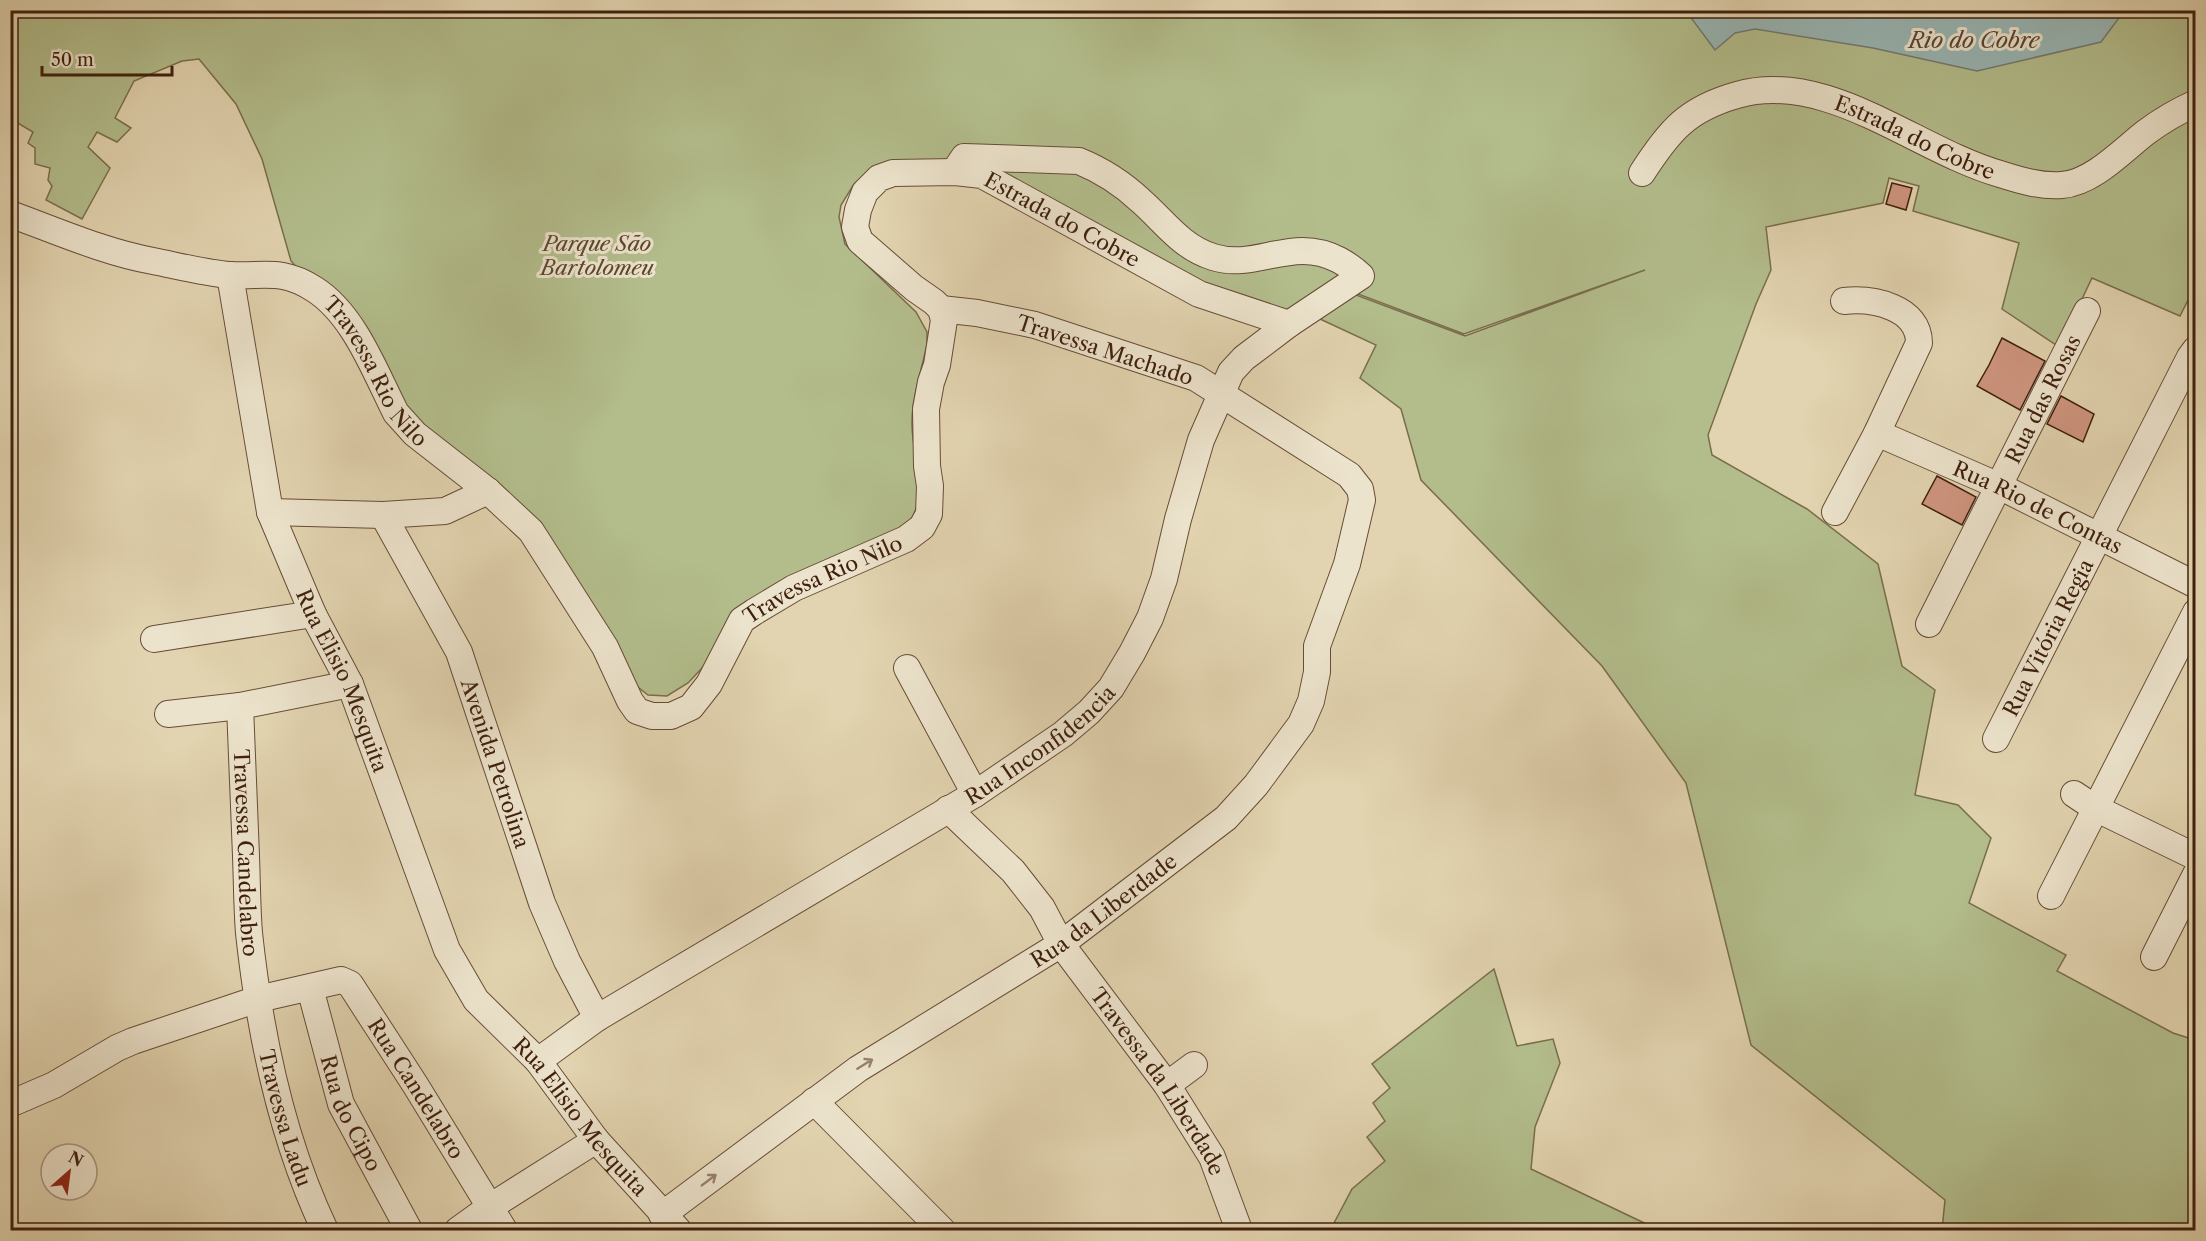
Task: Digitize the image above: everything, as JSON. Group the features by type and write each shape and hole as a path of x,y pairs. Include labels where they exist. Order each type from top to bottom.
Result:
{"street":[{"name":"Estrada do Cobre","path":"1642,173 1661,142 1698,109 1721,99 1754,90 1795,90 1840,104 1977,167 2044,185 2076,183 2114,159 2178,110 2196,103"},
{"name":"Estrada do Cobre","path":"1289,324 1200,294 982,175 955,172 964,157 1079,161 1095,167 1141,200 1167,227 1198,251 1216,258 1243,260 1291,250 1319,251 1353,268 1361,276"},
{"path":"941,309 860,241 855,227 865,192 879,178 893,173 955,172"},
{"path":"10,214 127,256 230,275"},
{"name":"Travessa Rio Nilo","path":"230,275 275,274 297,280 315,290 332,304 350,324 396,413 404,423 428,445 488,491 531,531 605,647 621,684 637,711 652,716 671,716 691,707 709,684 742,620 794,588 906,538 922,527 930,505 926,409 944,320 941,309"},
{"name":"Rua Elisio Mesquita","path":"230,275 270,512 313,614 350,684 447,950 476,1000 538,1061 596,1140 670,1223"},
{"name":"Rua Inconfidencia","path":"538,1061 597,1018 975,794 1063,734 1089,712 1111,688 1150,618 1164,579 1178,519 1201,441 1231,372 1244,358 1289,324 1361,276"},
{"path":"1835,512 1877,434 1919,343 1919,331 1914,322 1895,309 1867,301 1844,301"},
{"name":"Travessa Machado","path":"941,309 977,313 1035,325 1196,378 1349,475"},
{"name":"Rua das Rosas","path":"1929,624 2087,311"},
{"name":"Rua Vitória Regia","path":"1996,740 2193,353"},
{"name":"Rua Rio de Contas","path":"1877,434 1999,486 2196,585"},
{"name":"Rua da Liberdade","path":"670,1223 814,1101 858,1069 1061,944 1226,818 1256,785 1301,724 1311,701 1315,682 1317,646 1347,564 1362,500 1360,489 1349,475"},
{"path":"270,512 383,515 445,512 488,491"},
{"name":"Avenida Petrolina","path":"383,515 459,651 542,903 567,962 597,1018"},
{"path":"2051,896 2196,612"},
{"path":"154,639 313,614"},
{"path":"907,668 975,794"},
{"path":"168,714 240,706 350,684"},
{"name":"Travessa Candelabro","path":"240,706 249,931 258,999"},
{"path":"2074,794 2095,808 2196,857"},
{"name":"Travessa da Liberdade","path":"948,808 1013,871 1042,908 1061,944 1167,1085 1212,1157 1239,1230"},
{"path":"2154,957 2196,873"},
{"name":"Rua Candelabro","path":"10,1104 54,1085 133,1041 258,999 336,980 350,984 504,1230"},
{"name":"Rua do Cipo","path":"310,988 341,1104 409,1230"},
{"name":"Travessa Ladu","path":"258,999 267,1051 293,1154 309,1197 325,1230"},
{"path":"1167,1085 1194,1065"},
{"path":"814,1101 942,1230"},
{"path":"458,1230 596,1140"}],"green space":[{"name":"Parque São Bartolomeu","path":"10,11 2195,11 2195,286 2180,316 2092,278 2059,347 2002,309 2019,243 1913,211 1919,186 1889,178 1883,203 1766,227 1771,270 1756,304 1708,435 1712,455 1807,509 1878,564 1902,666 1935,690 1915,795 1958,805 1991,838 1969,903 2066,955 2057,971 2173,1033 2195,1040 2195,1230 1942,1230 1945,1200 1751,1045 1686,783 1602,666 1421,480 1401,409 1360,378 1376,345 1320,319 1351,293 1465,336 1645,270 1464,334 1332,284 1294,314 1234,301 984,170 866,174 854,184 841,205 839,217 845,244 916,312 927,332 927,344 912,412 919,492 912,517 903,529 734,614 703,667 688,683 667,696 648,695 634,684 547,536 519,502 418,424 309,281 291,261 262,159 236,104 199,59 182,61 134,81 115,118 131,128 117,142 97,132 88,147 110,168 82,219 46,200 52,186 48,180 50,168 35,164 35,148 28,143 33,132 11,119"},
{"path":"1494,969 1517,1046 1553,1039 1560,1063 1535,1127 1531,1169 1659,1230 1336,1230 1334,1223 1352,1189 1385,1161 1367,1137 1385,1121 1373,1103 1390,1088 1372,1064"}],"water":[{"name":"Rio do Cobre","path":"1686,11 2124,11 2101,42 1977,71 1873,48 1755,29 1735,33 1715,50"}],"building":[{"path":"1892,183 1912,188 1906,210 1886,204"},
{"path":"2002,338 2045,361 2020,410 1977,386"},
{"path":"2061,396 2094,414 2083,442 2047,424"},
{"path":"1937,476 1976,497 1962,525 1922,504"}]}
